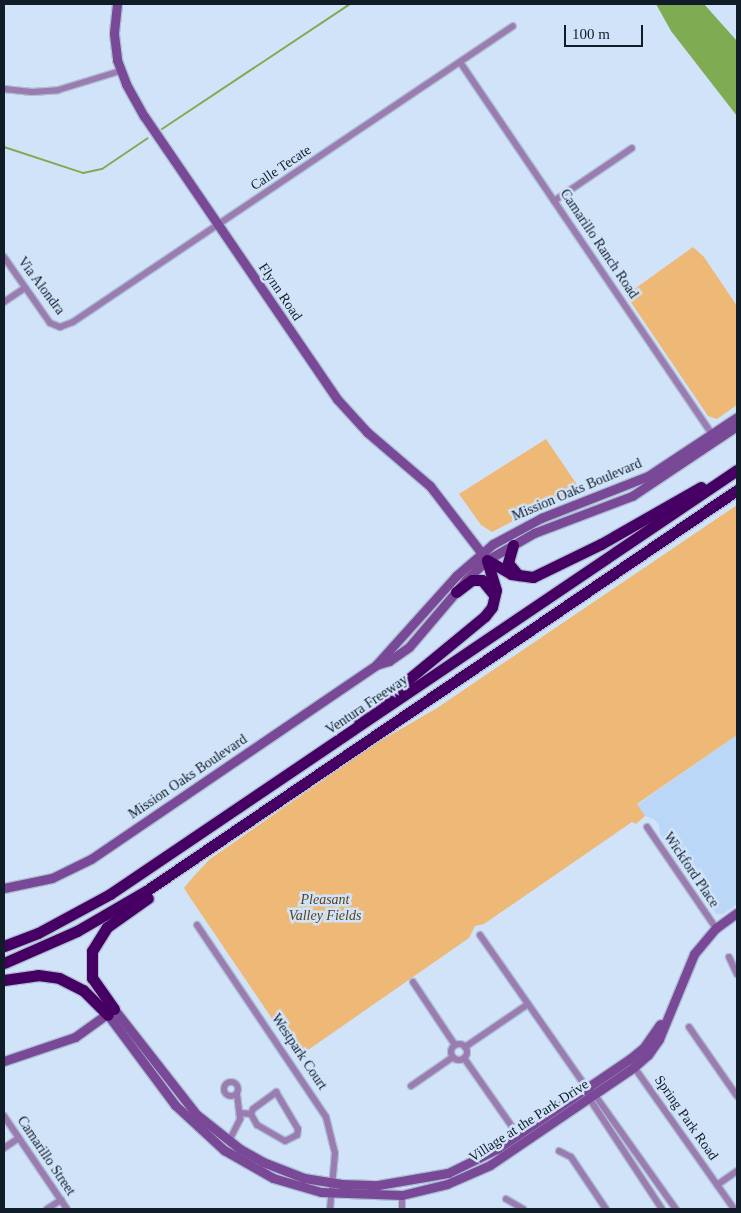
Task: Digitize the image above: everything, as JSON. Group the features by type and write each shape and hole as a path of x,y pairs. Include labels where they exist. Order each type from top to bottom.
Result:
{"highway":[{"name":"Ventura Freeway","path":"4,946 38,933 110,894 313,760 737,470"},
{"path":"484,556 519,576 533,577 699,488 726,478"},
{"path":"4,963 51,943 112,912 737,490"},
{"path":"512,545 508,563 519,576"},
{"path":"313,760 485,616 495,599 495,583 484,556"},
{"path":"456,592 472,580 482,580 495,599"},
{"path":"111,1012 92,978 91,957 98,938 199,855"},
{"path":"4,980 38,975 59,978 83,990 111,1012"}],"main road":[{"name":"Flynn Road","path":"117,4 114,34 120,71 150,125 337,399 367,432 430,486 484,556"},
{"name":"Mission Oaks Boulevard","path":"4,888 52,878 91,859 376,665 389,661 409,648 484,556 551,526 632,496 714,437 737,417"},
{"name":"Mission Oaks Boulevard","path":"376,665 385,652 484,556 524,526 648,476 714,437 737,426"},
{"name":"Village at the Park Drive","path":"111,1012 175,1105 212,1142 273,1178 332,1193 402,1195 447,1184 490,1165 634,1067 648,1055 659,1039 688,965 716,928 737,913"},
{"name":"Village at the Park Drive","path":"111,1012 196,1114 229,1142 282,1170 334,1184 378,1185 426,1179 474,1162 518,1135 644,1047 670,1010"},
{"path":"4,1061 75,1037 111,1012"}],"street":[{"name":"Calle Tecate","path":"60,327 73,322 219,225 513,26"},
{"name":"Camarillo Ranch Road","path":"460,62 714,437"},
{"path":"4,88 32,92 58,90 120,71"},
{"path":"554,201 632,148"},
{"name":"Via Alondra","path":"4,257 50,323 60,327"},
{"path":"4,302 24,288"},
{"name":"Wickford Place","path":"646,827 716,928"},
{"name":"Westpark Court","path":"197,925 326,1117 335,1153 334,1184 330,1209"},
{"path":"480,935 587,1088 662,1209"},
{"path":"729,957 737,974"},
{"path":"413,982 455,1045 465,1047 528,1004"},
{"path":"689,1027 737,1096"},
{"path":"453,1057 451,1049 455,1045"},
{"path":"465,1047 464,1058 518,1135"},
{"path":"411,1086 453,1057 464,1058"},
{"name":"Spring Park Road","path":"634,1067 734,1209"},
{"path":"229,1142 237,1129 240,1113 236,1090"},
{"path":"276,1092 298,1128 297,1135 285,1140 257,1125 251,1114 253,1109 276,1092"},
{"path":"592,1096 676,1209"},
{"path":"240,1113 251,1114"},
{"name":"Camarillo Street","path":"4,1116 67,1209"},
{"path":"4,1148 18,1138"},
{"path":"559,1151 571,1158 606,1209"},
{"path":"717,1185 737,1171"},
{"path":"402,1195 402,1209"},
{"path":"506,1199 522,1209"},
{"path":"47,1209 61,1200"}],"shaded area":[{"path":"656,4 704,4 737,41 737,116 671,31"},
{"path":"737,735 737,904 723,914 716,914 660,834 659,825 654,819 645,816 637,805"}],"green space":[{"path":"693,247 704,257 737,306 737,405 717,419 708,416 626,295"},
{"path":"546,439 580,489 574,496 548,503 492,532 481,525 459,494"},
{"name":"Pleasant Valley Fields","path":"737,505 737,735 637,804 645,816 636,824 632,822 484,924 475,926 469,938 298,1057 184,888 210,859 375,744 437,708"}],"waterway":[{"path":"162,129 350,4"},
{"path":"4,147 83,173 102,169 148,138"}]}
